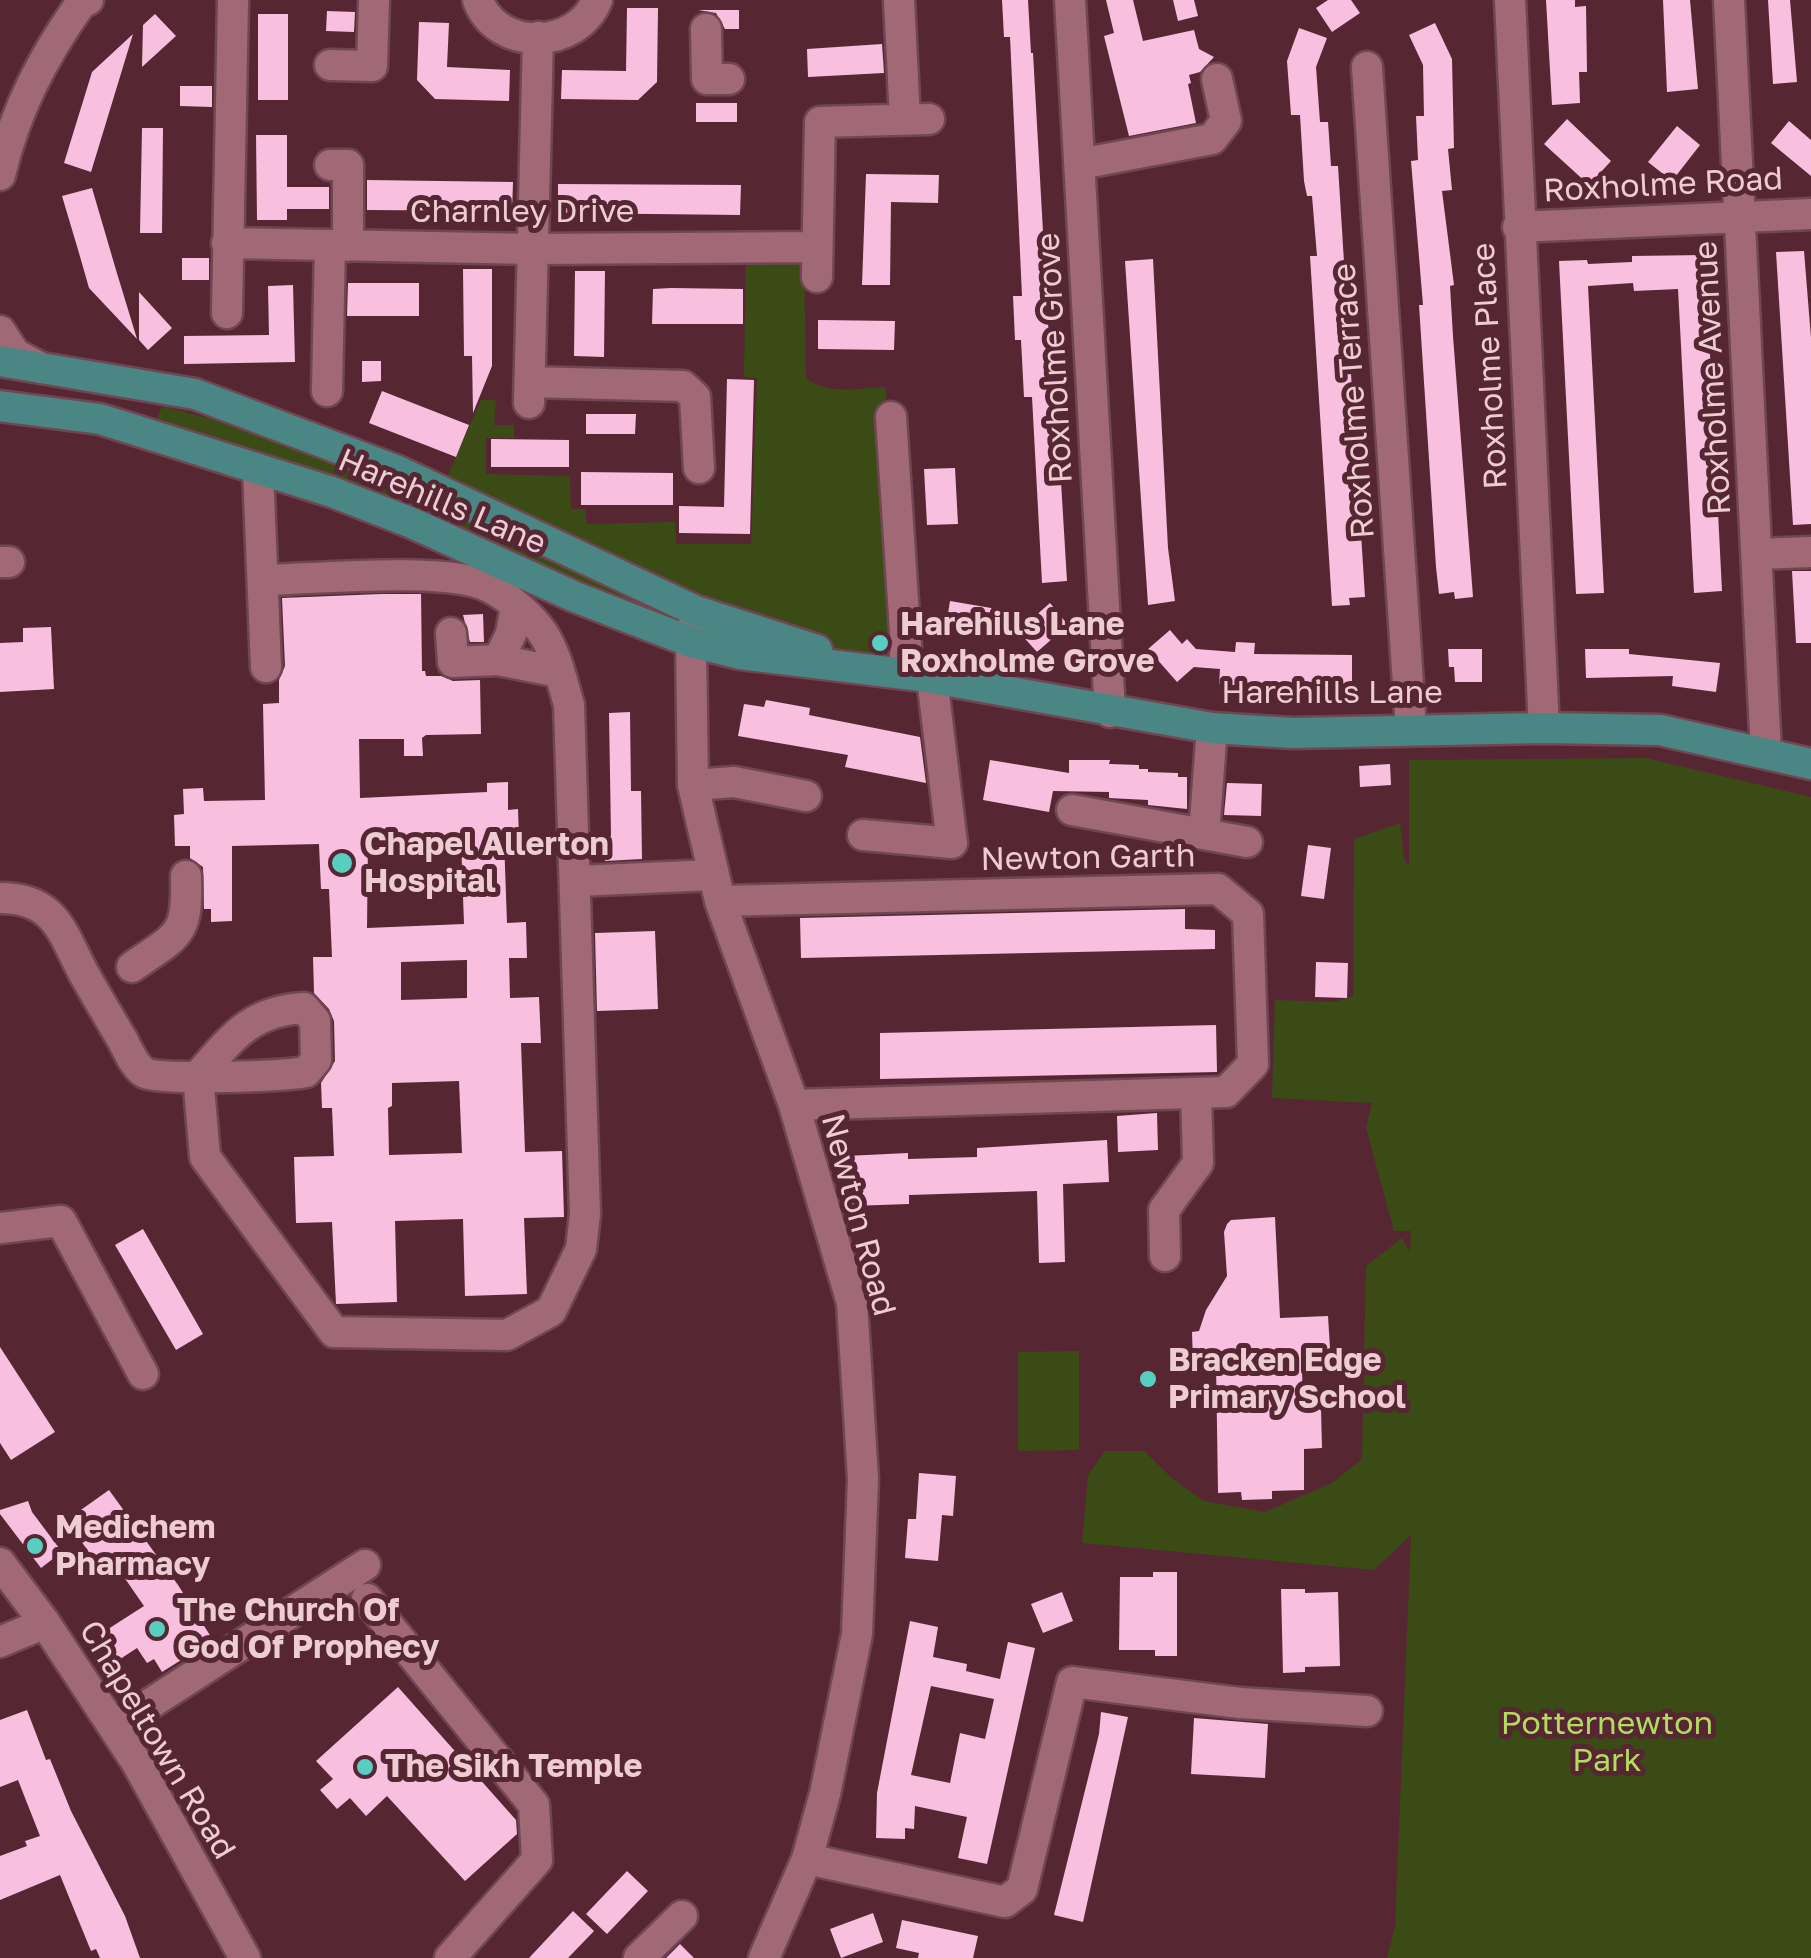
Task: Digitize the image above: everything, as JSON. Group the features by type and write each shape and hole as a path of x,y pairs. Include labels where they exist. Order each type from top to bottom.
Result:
{"main road":[{"name":"Harehills Lane","path":"0,361 195,394 398,471 696,610 734,625 802,643 855,666"},
{"path":"0,383 82,402 100,419"},
{"name":"Harehills Lane","path":"0,406 100,419 332,492 575,596 691,642 740,654 917,675 1212,728 1293,732 1660,730 1811,764"}],"street":[{"path":"0,175 8,141 47,51 81,3 88,0"},
{"path":"227,313 232,0"},
{"path":"330,65 372,66 374,0"},
{"path":"478,0 496,28 510,35 546,37 577,27 589,17 597,0"},
{"name":"Charnley Drive","path":"227,244 534,249 817,262 820,122 917,119 898,0"},
{"name":"Roxholme Grove","path":"1070,0 1110,712"},
{"name":"Roxholme Place","path":"1510,0 1544,728"},
{"name":"Roxholme Avenue","path":"1728,0 1766,752"},
{"path":"706,13 709,79"},
{"path":"538,36 529,392 683,386 695,398 699,468"},
{"name":"Roxholme Terrace","path":"1368,68 1411,729"},
{"path":"1080,164 1212,138 1226,121 1217,79"},
{"path":"327,391 348,165 330,165"},
{"name":"Roxholme Road","path":"1518,227 1811,214"},
{"path":"0,330 15,354 41,368"},
{"path":"863,834 952,843 917,675 906,646 891,418"},
{"path":"258,470 266,667"},
{"path":"1756,554 1811,552"},
{"path":"0,898 21,898 44,909 60,924 92,988 145,1074 165,1078 198,1076 205,1157 334,1332 507,1335 550,1311 580,1249 585,1214 570,705 560,672 544,634 516,606 488,586 452,576 264,580"},
{"path":"498,660 511,634 516,606"},
{"name":"Newton Road","path":"696,610 691,642 693,785 716,888 794,1105 852,1303 863,1479 857,1634 825,1794 806,1859 764,1958"},
{"path":"451,633 453,662 498,660 560,672"},
{"path":"1204,834 1212,728"},
{"path":"693,785 734,782 806,796"},
{"path":"1072,810 1247,842"},
{"path":"132,967 181,932 188,914 186,876"},
{"name":"Newton Garth","path":"577,880 716,888 1218,890 1248,914 1252,1064 1226,1092 794,1105"},
{"path":"1165,1256 1164,1210 1198,1163 1196,1093"},
{"path":"0,1228 62,1221 143,1374"},
{"name":"Chapeltown Road","path":"0,1563 114,1728 245,1958"},
{"path":"114,1728 365,1564"},
{"path":"367,1599 534,1805 538,1860 450,1958"},
{"path":"0,1642 45,1623"},
{"path":"806,1859 1005,1902 1022,1889 1072,1682 1240,1703 1367,1712"},
{"path":"639,1958 682,1916"}],"green space":[{"path":"746,247 804,247 806,378 834,389 886,387 892,672 855,666 441,491 481,400 496,400 494,425 514,425 514,438 486,438 486,474 570,476 571,509 585,509 587,524 675,522 676,544 751,544 757,378 744,377"},
{"path":"162,406 243,427 345,465 651,599 648,610 155,424"},
{"name":"Potternewton Park","path":"1646,758 1811,797 1811,1958 1387,1958 1395,1927 1411,1535 1374,1570 1082,1543 1088,1475 1105,1451 1144,1451 1174,1480 1204,1501 1265,1512 1332,1483 1362,1459 1366,1266 1402,1238 1410,1252 1411,1231 1394,1231 1366,1128 1372,1103 1272,1098 1275,1000 1335,1002 1353,996 1354,839 1400,823 1404,860 1409,866 1409,760"},
{"path":"1079,1351 1079,1450 1018,1451 1018,1352"}],"building":[{"path":"1002,0 1028,0 1067,581 1042,583 1032,397 1024,397 1021,340 1015,340 1013,296 1022,296 1010,37 1004,37"},
{"path":"1106,0 1133,0 1143,41 1194,30 1199,49 1214,57 1200,72 1189,75 1196,123 1129,136 1104,36 1114,33"},
{"path":"1173,0 1194,0 1198,16 1178,21"},
{"path":"1328,0 1351,0 1360,13 1332,32 1316,8"},
{"path":"1546,0 1575,0 1575,7 1586,6 1587,72 1579,72 1580,103 1552,105"},
{"path":"1663,0 1690,0 1698,89 1667,92"},
{"path":"1768,0 1790,0 1797,82 1773,84"},
{"path":"627,8 658,8 657,82 638,100 561,99 562,70 626,71"},
{"path":"698,10 739,10 739,29 725,29 716,13"},
{"path":"327,11 355,12 354,32 326,31"},
{"path":"155,14 176,36 142,67 143,25"},
{"path":"258,14 288,14 288,100 258,100"},
{"path":"419,22 449,23 447,67 510,70 509,101 435,99 417,80"},
{"path":"1435,23 1452,59 1454,148 1448,149 1452,190 1442,191 1454,285 1450,286 1453,336 1473,597 1455,599 1454,592 1439,594 1436,567 1419,305 1423,305 1411,161 1418,160 1416,116 1424,116 1423,65 1409,35"},
{"path":"1299,28 1327,38 1316,67 1320,122 1328,122 1331,166 1338,166 1365,597 1349,598 1350,605 1332,606 1310,256 1317,256 1312,196 1307,196 1304,181 1300,115 1291,115 1287,61"},
{"path":"133,34 91,172 64,163 92,72"},
{"path":"882,44 884,73 808,77 807,49"},
{"path":"180,86 212,86 212,107 180,106"},
{"path":"696,103 737,103 737,122 696,122"},
{"path":"1567,119 1611,161 1589,185 1544,144"},
{"path":"1789,121 1811,140 1811,176 1771,143"},
{"path":"1677,126 1700,145 1672,181 1648,162"},
{"path":"142,128 163,128 162,233 140,233"},
{"path":"256,135 287,135 287,187 329,187 329,209 287,209 287,220 257,220"},
{"path":"866,174 939,175 938,203 891,202 890,285 862,285"},
{"path":"367,180 513,182 512,211 367,210"},
{"path":"558,184 741,185 740,215 558,213"},
{"path":"92,188 137,339 89,288 62,196"},
{"path":"1804,251 1811,338 1811,524 1793,525 1776,252"},
{"path":"1705,255 1722,591 1694,593 1678,289 1634,291 1633,283 1588,286 1604,593 1576,594 1559,261 1587,260 1588,264 1632,262 1632,256"},
{"path":"182,258 209,258 209,280 182,280"},
{"path":"1153,259 1168,548 1175,601 1148,605 1125,261"},
{"path":"463,269 492,269 492,366 473,413 472,356 464,356"},
{"path":"575,271 605,271 604,357 574,356"},
{"path":"348,283 419,283 419,316 347,316"},
{"path":"293,285 295,362 184,364 184,336 269,335 268,286"},
{"path":"653,289 743,289 743,324 652,324"},
{"path":"139,292 172,328 148,350 139,340"},
{"path":"818,320 895,321 894,350 818,349"},
{"path":"362,361 381,361 381,381 362,382"},
{"path":"727,379 754,380 750,534 679,533 679,506 724,507"},
{"path":"382,391 469,425 456,457 369,423"},
{"path":"586,414 636,414 635,434 586,434"},
{"path":"491,439 569,440 569,467 491,467"},
{"path":"955,468 958,524 927,525 924,469"},
{"path":"581,472 673,473 673,505 581,505"},
{"path":"1792,571 1811,571 1811,643 1796,643"},
{"path":"421,594 422,671 426,676 453,681 480,680 481,734 426,735 422,738 423,756 404,756 404,739 359,739 360,798 487,792 487,783 508,782 508,810 518,809 519,839 504,839 507,923 526,922 527,958 509,958 510,998 539,997 541,1043 521,1043 525,1152 562,1151 564,1217 524,1218 527,1294 465,1296 463,1219 395,1221 397,1302 336,1304 332,1222 296,1223 294,1157 334,1156 332,1108 322,1108 321,1083 335,1061 334,1021 314,993 313,957 332,957 329,889 321,889 319,844 232,846 232,921 211,922 211,909 204,909 203,867 190,858 190,846 175,846 174,815 184,814 183,789 203,788 204,801 265,800 263,704 279,703 279,680 285,666 282,598","holes":["461,839 464,924 367,928 368,842","467,960 467,998 401,1000 401,962","459,1081 462,1153 389,1155 392,1083"]},
{"path":"950,601 997,609 991,640 945,632"},
{"path":"1050,603 1068,625 1037,652 1018,631"},
{"path":"483,614 484,642 470,642 463,615"},
{"path":"51,627 54,689 0,692 0,643 23,642 23,628"},
{"path":"1170,630 1182,644 1187,639 1196,649 1235,652 1236,642 1255,643 1254,654 1352,655 1352,688 1219,684 1220,669 1194,667 1177,682 1148,649"},
{"path":"1448,649 1482,649 1482,682 1455,682"},
{"path":"1585,649 1629,649 1629,654 1720,663 1716,692 1672,686 1673,676 1586,678"},
{"path":"766,700 810,708 809,715 920,737 926,783 845,767 848,755 738,736 744,704 764,707"},
{"path":"630,712 631,791 641,791 642,859 605,861 604,836 611,836 609,713"},
{"path":"990,760 1069,773 1069,760 1110,760 1109,764 1139,765 1139,769 1148,772 1178,773 1178,777 1187,777 1187,809 1148,805 1148,800 1109,798 1109,792 1053,791 1049,812 983,800"},
{"path":"1390,764 1391,785 1360,787 1359,766"},
{"path":"1227,783 1262,784 1261,816 1224,815"},
{"path":"1308,845 1331,848 1324,899 1301,896"},
{"path":"1185,909 1185,929 1215,930 1215,949 801,958 800,918"},
{"path":"655,931 658,1009 597,1011 595,933"},
{"path":"1316,962 1348,963 1347,998 1315,997"},
{"path":"1216,1025 1217,1072 880,1079 880,1033"},
{"path":"1157,1113 1158,1150 1118,1152 1117,1116"},
{"path":"1107,1140 1109,1182 1063,1184 1065,1262 1039,1263 1037,1191 909,1195 909,1204 851,1206 846,1156 908,1153 908,1159 977,1157 977,1148"},
{"path":"1275,1217 1280,1318 1328,1316 1331,1364 1302,1366 1303,1409 1321,1409 1322,1448 1304,1449 1304,1490 1272,1491 1272,1499 1242,1500 1241,1492 1218,1493 1216,1362 1193,1363 1192,1332 1199,1331 1206,1310 1227,1276 1227,1224 1231,1220"},
{"path":"143,1229 203,1334 176,1350 115,1245"},
{"path":"0,1347 55,1432 11,1460 0,1443"},
{"path":"919,1473 956,1476 953,1516 942,1515 938,1561 905,1558 908,1519 916,1519"},
{"path":"109,1490 213,1640 162,1672 154,1659 147,1663 137,1648 108,1667 91,1640 144,1606 117,1567 105,1575 74,1531 86,1523 78,1512"},
{"path":"28,1501 62,1552 41,1568 0,1514 0,1510"},
{"path":"1153,1572 1177,1572 1177,1656 1155,1656 1155,1650 1119,1650 1120,1577 1153,1577"},
{"path":"1281,1589 1338,1592 1340,1666 1305,1667 1305,1672 1283,1673"},
{"path":"1062,1592 1073,1621 1043,1633 1031,1604"},
{"path":"910,1621 938,1627 933,1657 967,1664 966,1671 1000,1679 1008,1642 1035,1648 987,1864 958,1858 967,1817 915,1806 914,1829 905,1828 905,1839 876,1838 877,1793","holes":["931,1686 994,1699 985,1739 960,1733 950,1783 911,1775"]},
{"path":"398,1687 516,1820 517,1834 465,1881 387,1796 366,1816 350,1798 337,1809 320,1790 333,1779 316,1761"},
{"path":"27,1710 46,1760 50,1759 71,1811 125,1916 140,1958 100,1958 96,1949 91,1951 60,1875 0,1900 0,1856 27,1846 25,1841 40,1836 18,1780 0,1787 0,1720"},
{"path":"1101,1712 1128,1717 1083,1922 1054,1915 1099,1734"},
{"path":"1194,1718 1268,1724 1265,1778 1191,1774"},
{"path":"627,1871 648,1891 607,1934 586,1914"},
{"path":"573,1911 594,1931 568,1958 529,1958"},
{"path":"873,1913 883,1942 841,1958 830,1929"},
{"path":"902,1920 978,1936 973,1958 918,1958 919,1953 896,1948"},
{"path":"680,1944 694,1958 666,1958"}],"place":[{"name":"Harehills Lane Roxholme Grove","path":"880,643"},
{"name":"Chapel Allerton Hospital","path":"342,863"},
{"name":"Bracken Edge Primary School","path":"1148,1379"},
{"name":"Medichem Pharmacy","path":"35,1546"},
{"name":"The Church Of God Of Prophecy","path":"157,1629"},
{"name":"The Sikh Temple","path":"365,1767"}]}
